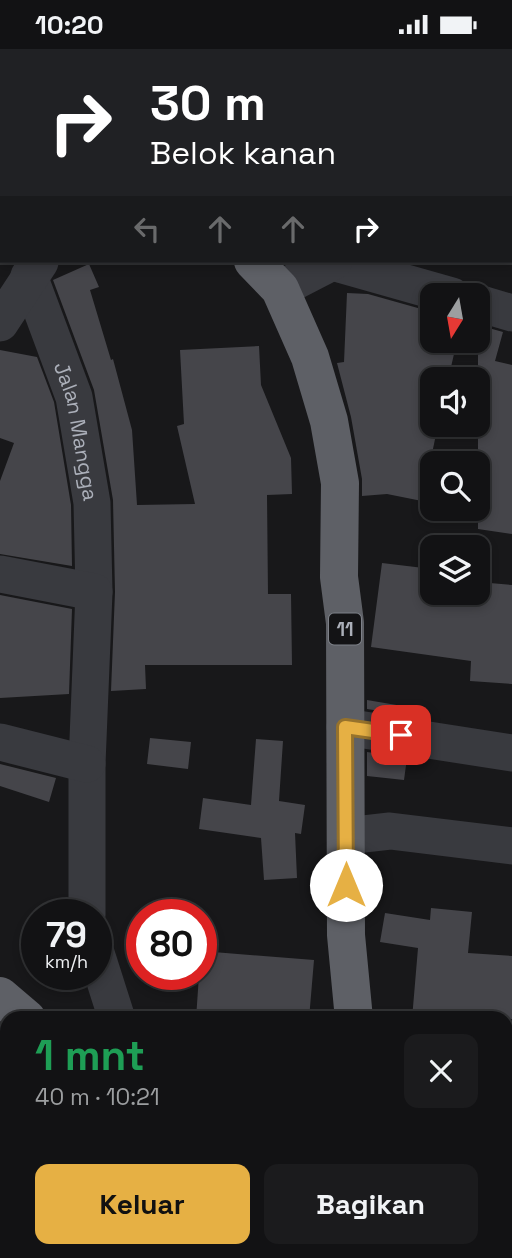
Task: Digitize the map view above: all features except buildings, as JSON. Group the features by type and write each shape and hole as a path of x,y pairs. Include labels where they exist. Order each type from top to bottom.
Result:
{"highway":[{"name":"11","path":"255,263 280,289 310,357 329,421 340,483 339,577 345,623 346,935 353,1011"},
{"path":"0,996 18,1011"}],"street":[{"path":"280,289 329,263"},
{"path":"340,263 420,287"},
{"path":"0,323 35,268"},
{"name":"Jalan Mangga","path":"35,268 74,397 92,503 94,592 87,764 87,899"},
{"path":"490,307 512,313"},
{"path":"0,574 94,592"},
{"path":"345,727 512,753"},
{"path":"0,742 87,764"},
{"path":"346,836 390,831 512,846"},
{"path":"108,990 114,1011"}],"route":[{"path":"346,885 345,727 401,735"}]}
